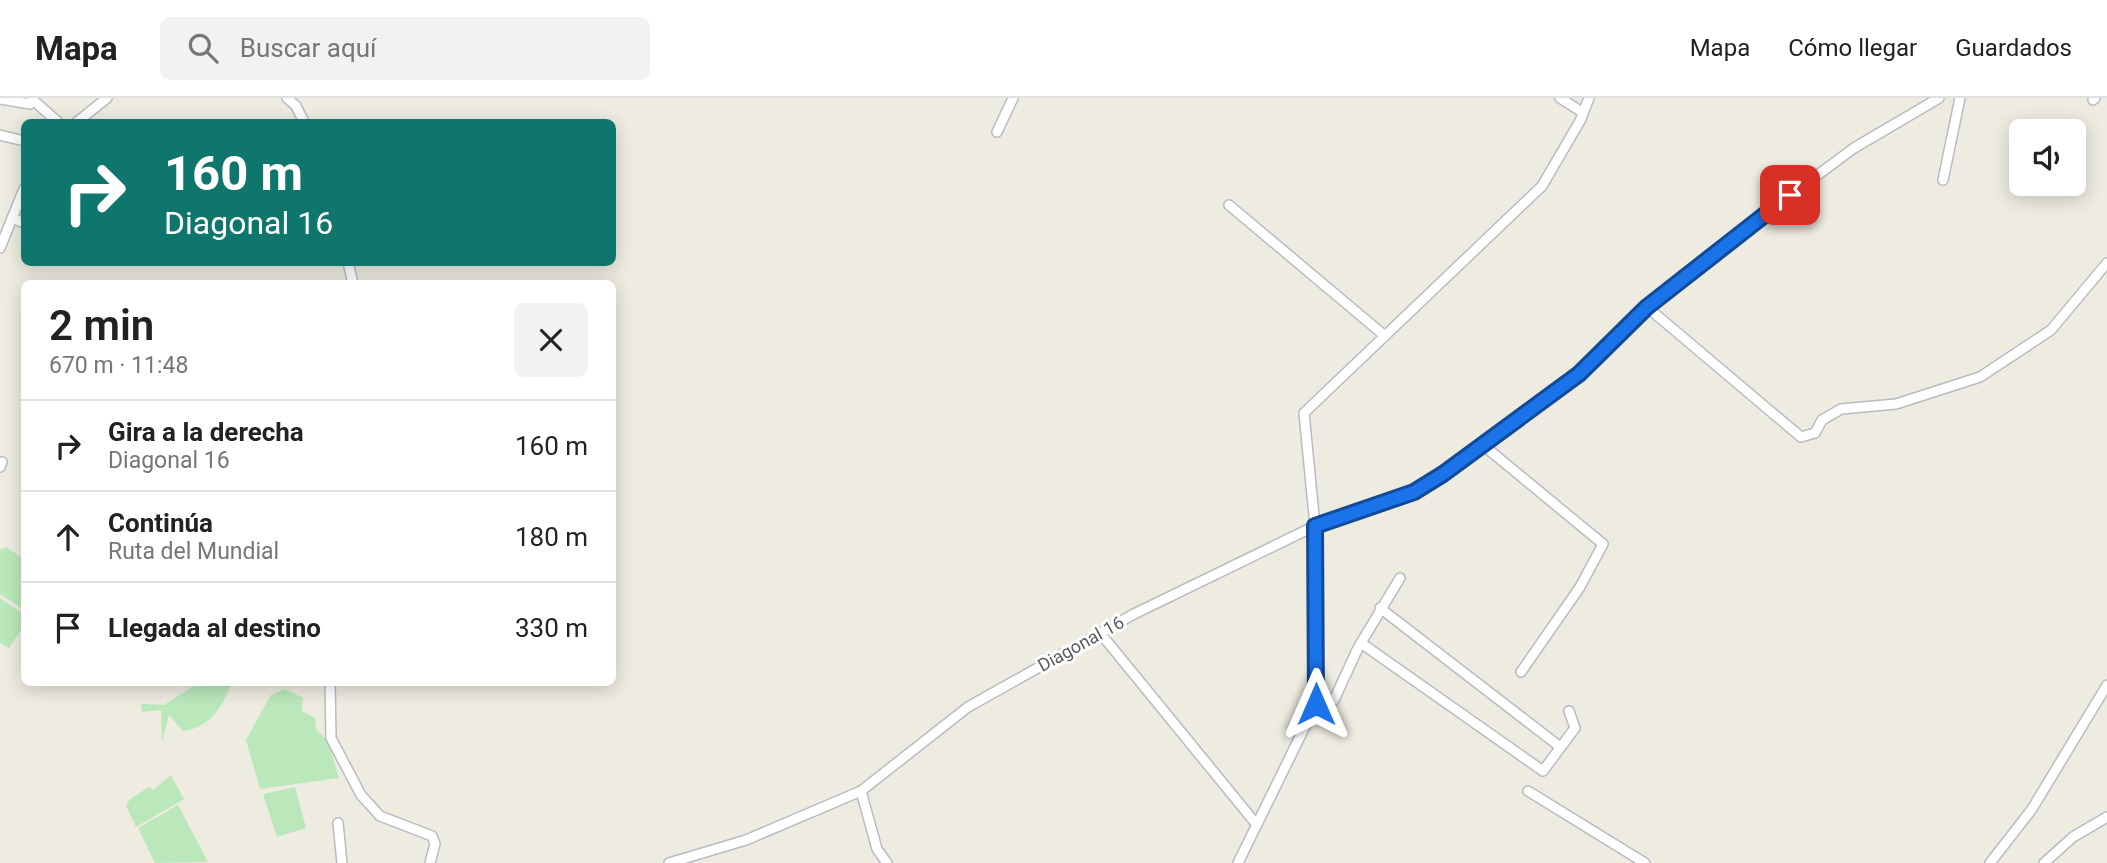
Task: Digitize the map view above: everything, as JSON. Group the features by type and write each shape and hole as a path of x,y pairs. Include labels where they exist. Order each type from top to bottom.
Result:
{"street":[{"path":"81,119 107,98"},
{"path":"288,98 297,102 303,119"},
{"path":"997,132 1013,98"},
{"path":"1560,98 1582,112"},
{"path":"1238,863 1316,704 1315,526 1304,413 1542,187 1580,121 1589,98"},
{"path":"1899,120 1908,109 1927,98"},
{"path":"1899,120 1939,98"},
{"path":"1943,180 1960,98"},
{"path":"0,99 30,104 33,99 55,119"},
{"name":"Diagonal 16","path":"669,863 746,840 861,791 968,707 1101,634 1315,526 1414,492 1579,374 1647,307 1835,162 1899,120"},
{"path":"0,135 21,140"},
{"path":"0,248 21,196"},
{"path":"1229,205 1385,336"},
{"path":"12,218 21,222"},
{"path":"1647,307 1801,438 1815,433 1822,419 1841,410 1896,404 1980,377 2051,330 2107,263"},
{"path":"1483,445 1603,544 1580,587 1521,672"},
{"path":"1316,704 1327,705 1334,699 1380,608 1400,578"},
{"path":"1380,608 1559,746"},
{"path":"1101,634 1257,825"},
{"path":"1361,643 1544,771 1559,746 1575,728 1569,710"},
{"path":"1990,863 2032,808 2107,685"},
{"path":"330,686 331,738 361,795 380,816 432,836 435,845 430,863"},
{"path":"861,791 877,849 887,863"},
{"path":"1528,791 1645,863"},
{"path":"2044,863 2073,837 2107,817"},
{"path":"338,822 342,863"}],"green space":[{"path":"6,547 21,557 21,608 0,594 0,550"},
{"path":"0,598 21,613 21,630 9,648 0,643"},
{"path":"194,686 231,686 215,714 193,729 183,731 169,715 162,742 161,710 142,712 141,704 164,705"},
{"path":"285,689 303,698 302,711 315,718 316,729 328,741 339,778 260,789 246,740 271,695"},
{"path":"171,775 184,799 136,827 126,806 130,799 149,787 153,790"},
{"path":"295,787 306,828 277,837 263,794"},
{"path":"178,805 208,862 155,863 138,828"}],"route":[{"path":"1316,704 1315,526 1414,492 1443,474 1579,374 1647,307 1790,195"}]}
